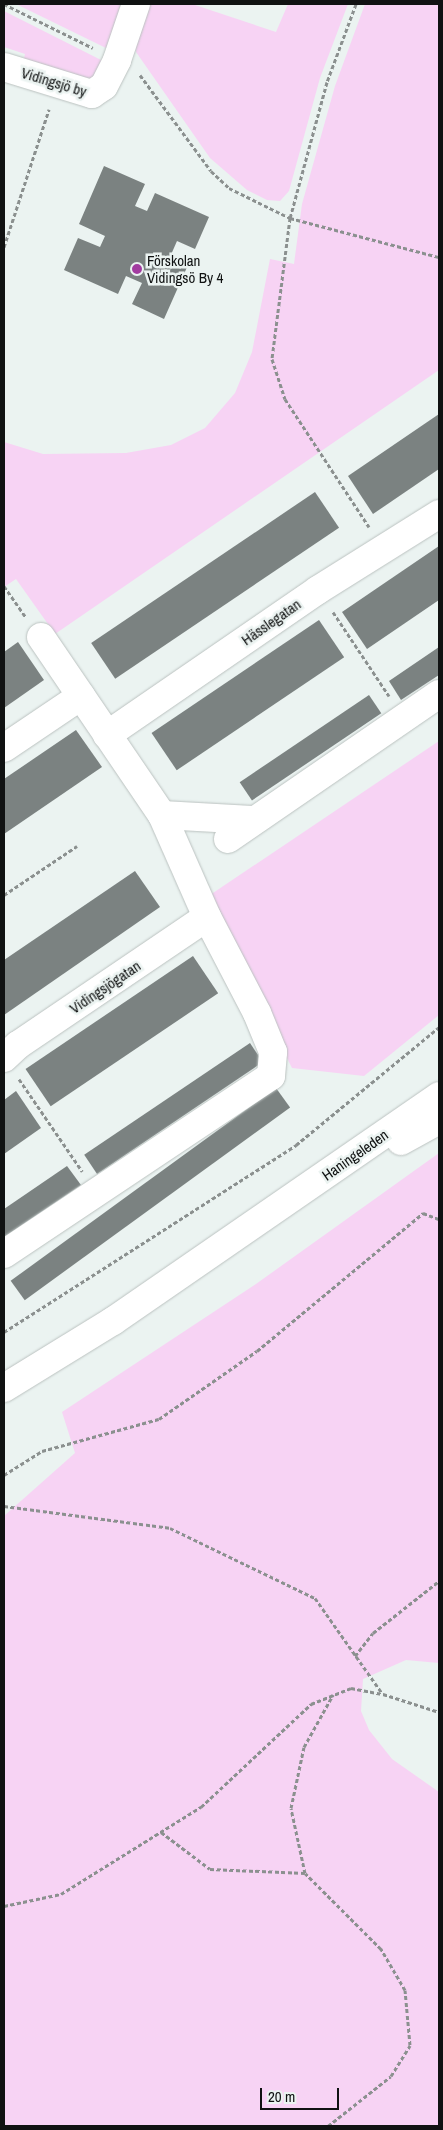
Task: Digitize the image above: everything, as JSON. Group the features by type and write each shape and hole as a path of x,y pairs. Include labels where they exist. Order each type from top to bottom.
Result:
{"street":[{"name":"Vidingsjö by","path":"4,67 60,86 92,94 104,86 117,60 136,4"},
{"name":"Hässlegatan","path":"107,735 318,590 439,514"},
{"path":"4,1254 271,1076 273,1052 257,1013 207,917 162,816 40,637"},
{"path":"228,839 252,820 439,694"},
{"path":"4,748 81,696"},
{"path":"162,816 252,820"},
{"name":"Vidingsjögatan","path":"4,1058 207,917"},
{"name":"Haningeleden","path":"4,1388 113,1321 271,1214 439,1096"},
{"name":"Haningeleden","path":"271,1214 439,1120"},
{"name":"Haningeleden","path":"4,1408 113,1321"}],"path":[{"path":"4,4 117,60 146,81 210,171 236,192 290,218 439,257"},
{"path":"356,4 327,82 290,218 273,340 276,376 285,399 384,550"},
{"path":"4,247 41,126 60,86"},
{"path":"4,586 40,637"},
{"path":"318,590 404,718"},
{"path":"4,895 77,846"},
{"path":"4,1332 296,1145 439,1027"},
{"path":"4,1058 97,1192"},
{"path":"4,1476 42,1451 159,1419 257,1351 423,1213 439,1219"},
{"path":"4,1506 170,1528 315,1598 354,1656 383,1694"},
{"path":"354,1656 373,1633 439,1581"},
{"path":"4,1906 61,1894 201,1807 311,1704 351,1688 383,1694 439,1712"},
{"path":"328,2126 390,2076 410,2045 405,1990 381,1949 305,1873 291,1808 304,1747 333,1695"},
{"path":"161,1832 210,1869 305,1873"}],"shaded area":[{"path":"16,4 123,4 108,49"},
{"path":"148,4 192,4 276,32 288,4 348,4 320,78 289,191 280,201 267,200 247,190 210,158 136,52 136,31"},
{"path":"365,4 439,4 439,370 55,634 16,579 4,587 4,442 43,454 126,453 171,445 205,428 235,393 252,352 270,259 294,264 302,204 335,86"},
{"path":"4,11 103,61 99,72 90,80 23,62 25,54 4,47"},
{"path":"439,741 439,1015 364,1076 292,1068 207,897"},
{"path":"439,1153 439,1663 406,1660 363,1679 361,1711 369,1730 392,1759 439,1792 439,2126 4,2126 4,1516 75,1453 62,1412 256,1284"}],"building":[{"path":"104,166 145,184 135,206 147,211 155,193 209,217 195,249 177,241 170,257 188,265 164,319 132,304 142,283 126,276 118,294 64,270 78,238 100,247 105,236 79,224"},
{"path":"439,414 439,469 373,514 348,476"},
{"path":"315,492 339,528 115,679 91,643"},
{"path":"439,546 439,600 367,649 342,612"},
{"path":"319,620 344,657 177,770 152,733"},
{"path":"18,642 44,680 4,708 4,652"},
{"path":"439,647 439,675 401,700 389,681"},
{"path":"369,695 381,713 252,800 240,782"},
{"path":"76,730 102,767 4,834 4,779"},
{"path":"135,871 160,907 4,1015 4,960"},
{"path":"193,956 218,993 51,1106 26,1069"},
{"path":"250,1043 263,1062 97,1174 84,1155"},
{"path":"276,1088 290,1107 25,1300 11,1281"},
{"path":"16,1091 41,1128 4,1154 4,1100"},
{"path":"67,1166 81,1185 4,1237 4,1209"}],"place":[{"name":"Förskolan Vidingsö By 4","path":"137,269"}]}
